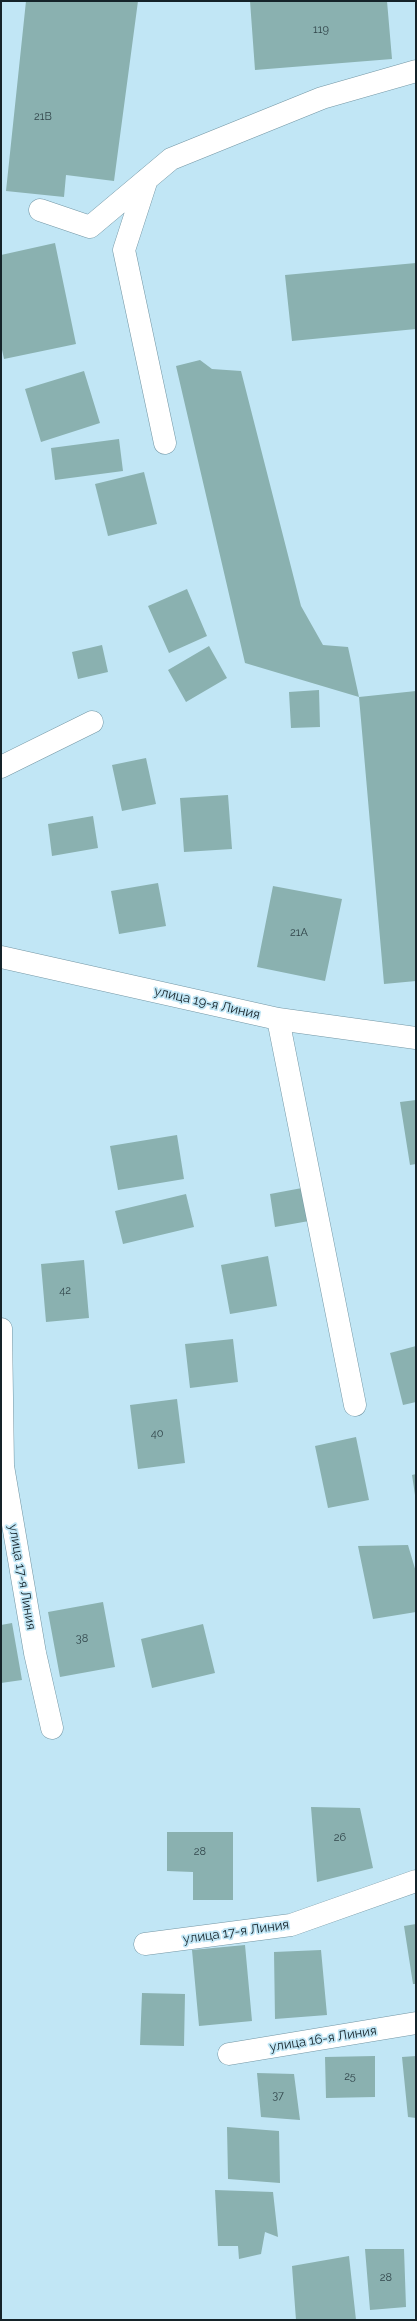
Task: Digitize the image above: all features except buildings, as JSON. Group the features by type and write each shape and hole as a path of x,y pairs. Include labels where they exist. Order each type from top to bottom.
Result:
{"street":[{"path":"40,210 90,227 171,159 322,98 416,71"},
{"path":"147,179 124,250 165,443"},
{"path":"1,767 92,722"},
{"name":"улица 19-я Линия","path":"1,957 278,1019 416,1038"},
{"path":"278,1019 356,1405"},
{"name":"улица 17-я Линия","path":"1,1329 3,1466 35,1653 52,1728"},
{"name":"улица 17-я Линия","path":"145,1944 291,1925 416,1881"},
{"name":"улица 16-я Линия","path":"229,2054 416,2023"}]}
